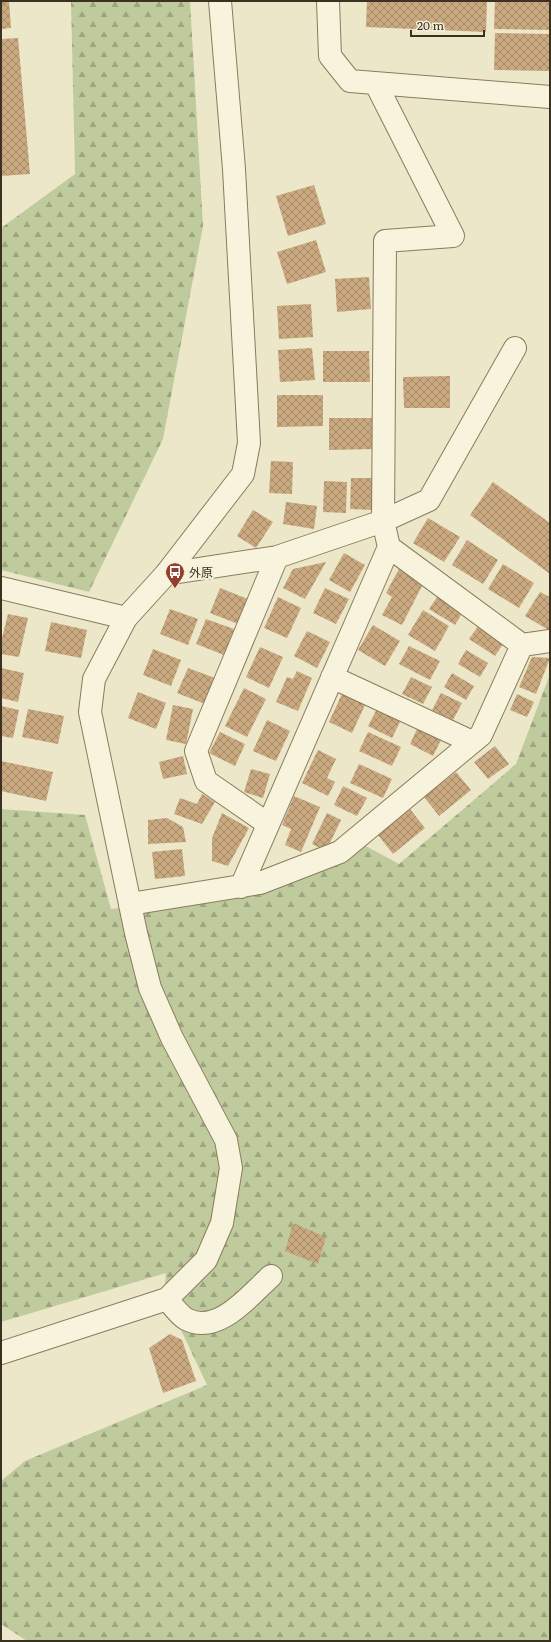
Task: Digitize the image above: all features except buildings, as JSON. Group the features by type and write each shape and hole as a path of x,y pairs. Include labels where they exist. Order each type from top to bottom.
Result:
{"street":[{"path":"1,1353 167,1299 206,1260 222,1223 231,1168 226,1140 172,1038 150,988 130,904 90,712 94,679 126,618 166,574 243,474 249,443 234,169 220,1"},
{"path":"328,1 330,56 350,81 550,97"},
{"path":"241,887 389,547 383,521 385,241 453,236 376,84"},
{"path":"166,574 277,557 383,521 429,500 515,348"},
{"path":"389,547 522,645 550,641"},
{"path":"268,824 206,781 196,751 277,557"},
{"path":"1,588 126,618"},
{"path":"130,904 260,883 340,852 481,735 522,645"},
{"path":"332,677 472,742"},
{"path":"167,1299 185,1318 195,1322 214,1322 229,1314 271,1276"}],"green space":[{"path":"71,1 190,1 203,226 163,439 89,592 1,570 1,228 75,174"},
{"path":"550,674 550,1641 27,1641 1,1624 1,1481 25,1461 207,1385 164,1294 166,1273 1,1322 1,809 85,815 111,909 257,891 364,845 399,864 516,764"}],"place":[{"name":"外原","path":"175,589"}]}
